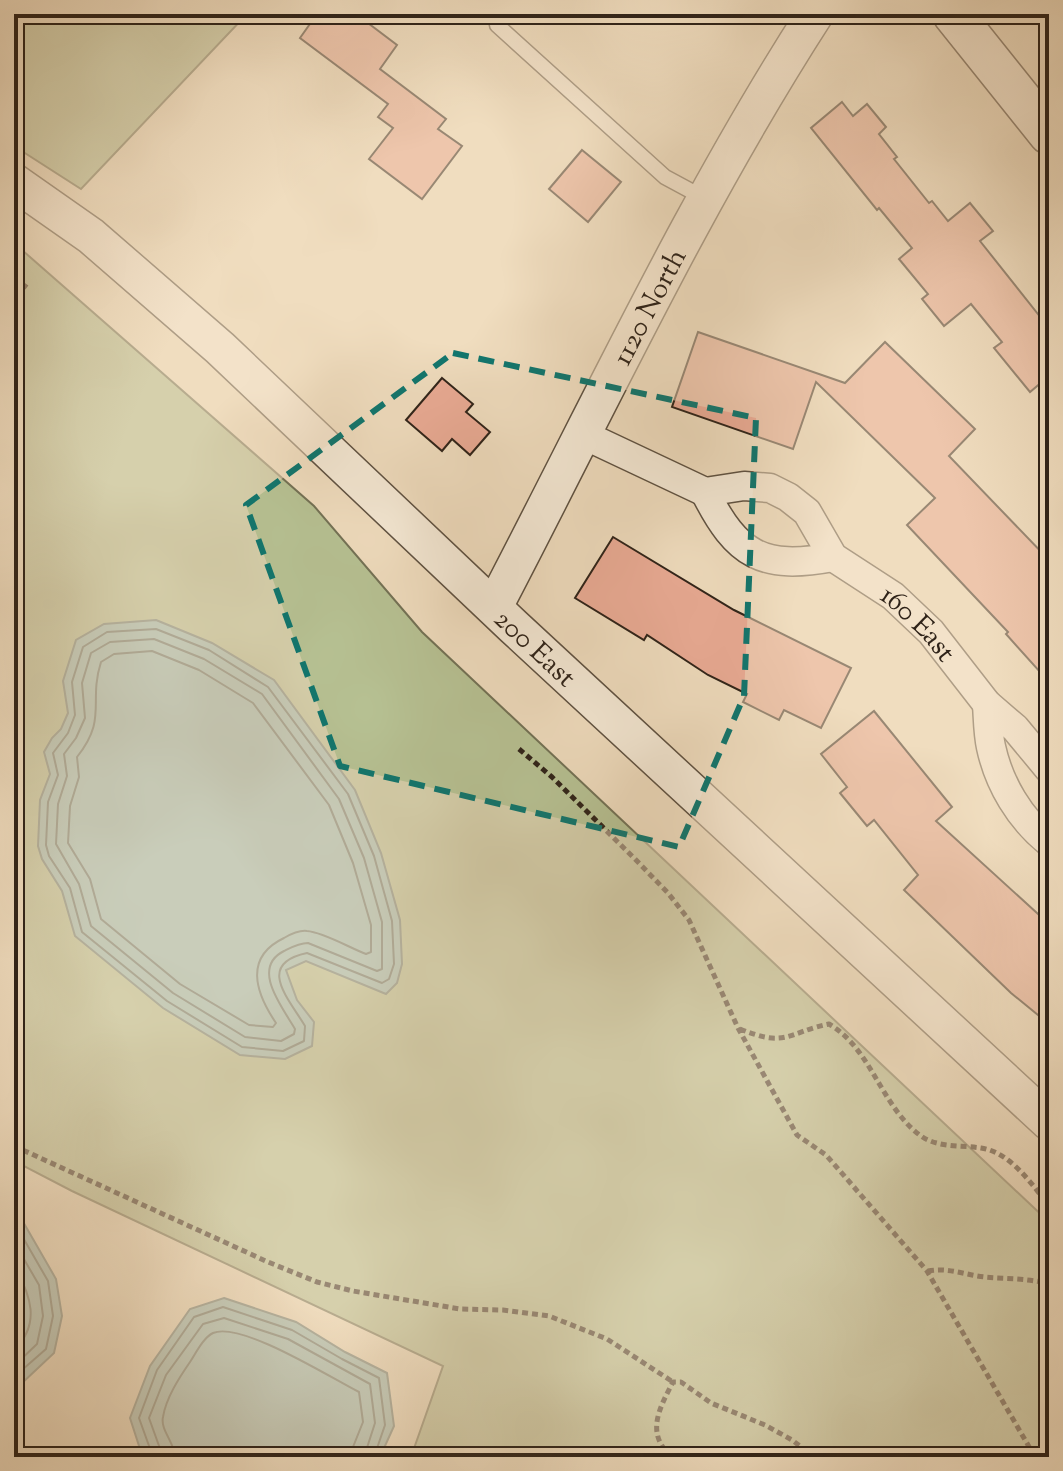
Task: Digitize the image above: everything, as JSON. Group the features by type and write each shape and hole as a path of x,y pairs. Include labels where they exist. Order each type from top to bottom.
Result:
{"main road":[{"path":"953,14 1049,134"}],"street":[{"name":"1120 North","path":"494,607 704,198 815,14"},
{"name":"200 East","path":"14,182 81,228 220,348 1049,1122"},
{"path":"584,435 705,492 721,524 756,556 783,562 833,557"},
{"name":"160 East","path":"705,492 744,486 770,488 807,512 833,557 893,596 931,632 987,704 1015,728 1049,769"},
{"path":"987,704 991,747 1005,785 1020,813 1049,842"}],"lane":[{"path":"497,25 665,177 704,198"}],"path":[{"path":"14,278 29,289"},
{"path":"519,749 552,777 668,893 689,920 738,1028 797,1135 826,1155 927,1271 1035,1457"},
{"path":"738,1028 769,1039 791,1038 811,1028 829,1024 845,1033 905,1122 924,1138 943,1144 985,1148 1003,1155 1049,1206"},
{"path":"14,1146 317,1282 460,1309 549,1316 607,1339 673,1382 681,1382 711,1403 765,1425 814,1457"},
{"path":"927,1271 940,1268 1049,1284"},
{"path":"672,1457 662,1449 656,1435 659,1411 673,1382"}],"highlighted area":[{"path":"453,353 756,418 744,696 679,847 340,766 246,505"}],"green space":[{"path":"14,14 247,14 81,189 14,146"},
{"path":"14,243 314,506 422,632 1049,1222 1049,1457 411,1457 443,1366 14,1161"}],"water":[{"path":"156,620 212,643 274,680 355,790 381,853 400,920 402,964 397,983 386,994 306,961 286,970 297,1000 314,1022 312,1046 285,1059 240,1055 163,1008 75,936 62,891 42,859 38,846 40,800 50,774 44,752 61,729 68,713 63,681 76,640 104,624"},
{"path":"14,1206 56,1279 62,1316 54,1353 20,1385 14,1385"},
{"path":"224,1298 296,1322 387,1373 394,1426 380,1457 149,1457 140,1449 130,1418 150,1366 190,1309"}],"building":[{"path":"317,14 356,14 397,45 380,69 446,119 438,129 462,146 422,199 369,159 393,128 378,117 388,104 300,38"},
{"path":"842,102 853,116 867,104 886,127 879,134 897,157 894,159 929,203 932,201 948,221 970,203 993,231 980,241 1049,328 1049,376 1030,392 994,348 1002,342 971,304 944,326 922,299 928,294 899,259 912,248 811,128"},
{"path":"582,150 621,182 588,222 549,189"},
{"path":"698,332 845,383 885,342 975,429 949,456 1049,560 1049,682 1006,634 1008,632 907,525 935,498 816,382 793,449 672,407"},
{"path":"442,378 473,404 466,412 490,432 470,455 452,439 442,451 406,420"},
{"path":"613,537 734,610 851,668 821,728 784,710 779,720 743,702 747,694 708,675 647,635 644,640 575,598"},
{"path":"874,711 952,807 936,821 1049,924 1049,1024 1011,993 904,890 918,875 874,820 867,826 840,793 847,787 821,754"}]}
